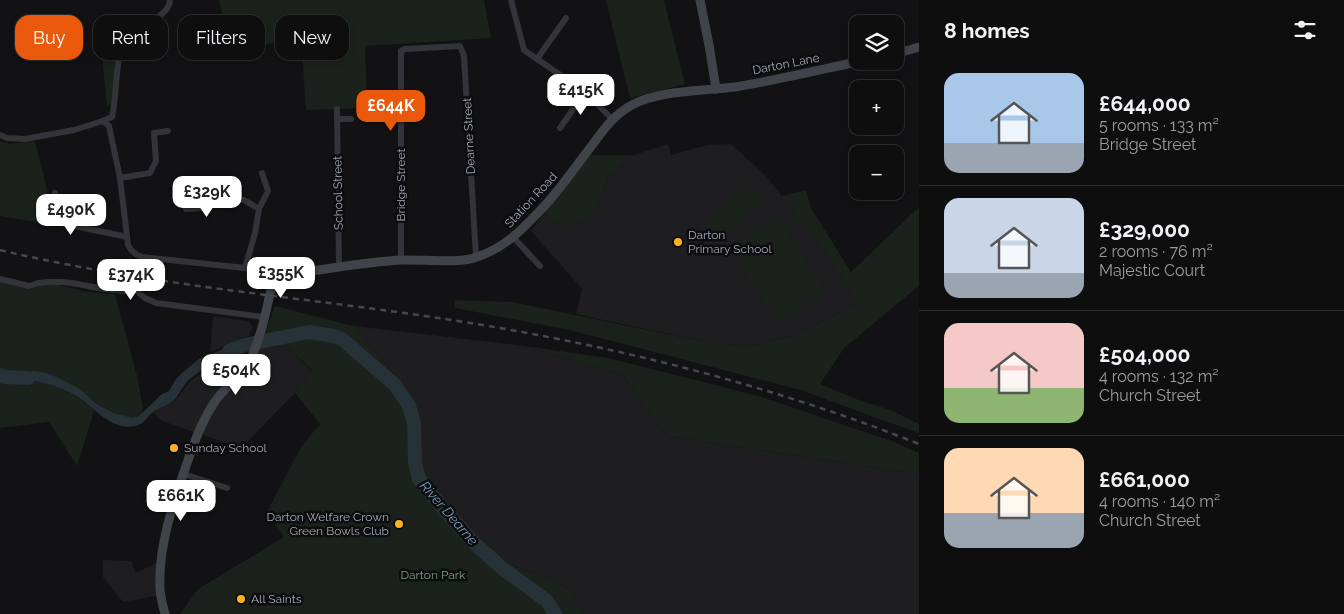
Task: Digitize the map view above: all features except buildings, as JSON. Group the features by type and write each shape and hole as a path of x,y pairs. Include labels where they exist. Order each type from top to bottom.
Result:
{"main road":[{"path":"700,0 716,89"},
{"path":"904,51 919,47"},
{"name":"Darton Lane","path":"716,89 769,82 849,64"},
{"name":"Station Road","path":"274,275 401,260 461,260 476,257 493,250 513,237 537,214 560,188 612,119 631,105 649,98 716,89"},
{"path":"165,614 160,589 164,543 171,514 198,432 216,401 246,367 253,351 264,317 274,275"}],"street":[{"path":"0,135 7,138 25,139 74,130 112,117 122,45 133,32 162,14 170,4 170,0"},
{"path":"511,0 524,50 585,92 612,119"},
{"path":"538,59 566,18"},
{"name":"Dearne Street","path":"430,48 460,46 464,56 476,257"},
{"name":"Bridge Street","path":"401,260 401,52 405,49 430,48"},
{"path":"560,128 585,92"},
{"name":"School Street","path":"337,109 339,266"},
{"path":"337,120 350,119"},
{"path":"55,193 61,223 127,237 120,178 109,126 103,121"},
{"path":"120,178 150,173 156,161 154,133 168,131"},
{"path":"245,268 255,233 259,209 268,191 262,173"},
{"path":"186,208 202,208 224,199"},
{"path":"238,199 244,200 259,209"},
{"name":"Station Road","path":"127,237 130,249 137,256 245,268 274,275"},
{"path":"513,237 540,266"},
{"path":"0,280 29,286 38,283 63,282 104,289 135,290 145,298 156,303 264,317"},
{"path":"184,474 227,488"}],"shaded area":[{"name":"Darton Primary School","path":"668,144 671,155 708,145 731,144 767,177 825,252 857,303 797,335 747,347 700,341 576,314 582,289 531,231 544,213 562,225 599,203 608,177 634,155"},
{"path":"213,316 248,321 253,327 249,336 210,352"},
{"path":"354,326 524,346 623,375 667,436 919,474 919,614 582,614 572,592 550,578 512,566 465,523 439,492 419,456 416,415 408,392"},
{"path":"250,337 243,353 221,360 198,373 185,384 174,400 153,412 136,426 126,427 117,425 101,416 71,393 42,383 12,379 10,374 35,371 50,374 79,388 97,404 114,413 133,418 139,416 162,394 169,391 176,379 199,359"},
{"path":"286,346 313,372 241,448 162,421 153,412 176,400 190,381 211,366 231,386 260,347"},
{"path":"103,560 131,561 136,573 156,563 156,596 123,602 103,577"}],"green space":[{"path":"219,0 484,0 491,38 365,46 367,108 306,110 303,60 349,60 349,15 275,15 275,43 265,45 265,15 222,15"},
{"path":"606,0 664,0 685,84 630,98"},
{"path":"102,60 117,60 113,99 107,108"},
{"path":"0,141 10,144 35,141 56,225 0,216"},
{"path":"587,155 634,155 608,177 599,203 586,221 562,225 544,213"},
{"path":"750,184 765,201 718,241 704,224"},
{"path":"806,190 811,208 851,272 919,207 919,286 844,348 820,384 893,411 919,424 919,433 801,390 570,330 455,308 455,300 512,302 700,341 747,347 797,335 857,303 825,252 781,196"},
{"path":"777,216 826,292 779,324 729,248"},
{"path":"0,279 29,286 55,284 87,292 115,294 137,376 143,408 139,416 133,418 114,413 98,404 79,388 50,374 12,379 35,381 67,391 94,411 77,466 49,422 0,428"},
{"name":"Darton Park","path":"275,306 354,326 408,392 416,415 419,456 439,492 465,523 512,566 550,578 572,592 582,614 180,614 198,589 284,537 267,512 301,447 320,424 295,393 313,371 286,346 260,347"},
{"path":"524,346 608,358 758,396 894,442 919,453 919,474 667,436 623,375"}],"waterway":[{"name":"River Dearne","path":"229,351 245,345 309,332 342,339 395,385 409,406 414,423 415,463 419,479 474,543 502,568 547,601 555,614"},
{"name":"River Dearne","path":"0,375 4,377 28,378"}],"tunnel":[{"path":"224,199 238,199"}],"railway":[{"path":"0,250 114,273 458,321 575,342 692,370 807,403 919,444"}],"place":[{"name":"Darton Primary School","path":"678,242"},
{"name":"Sunday School","path":"174,448"},
{"name":"Darton Welfare Crown Green Bowls Club","path":"399,524"},
{"name":"All Saints","path":"241,599"}]}
